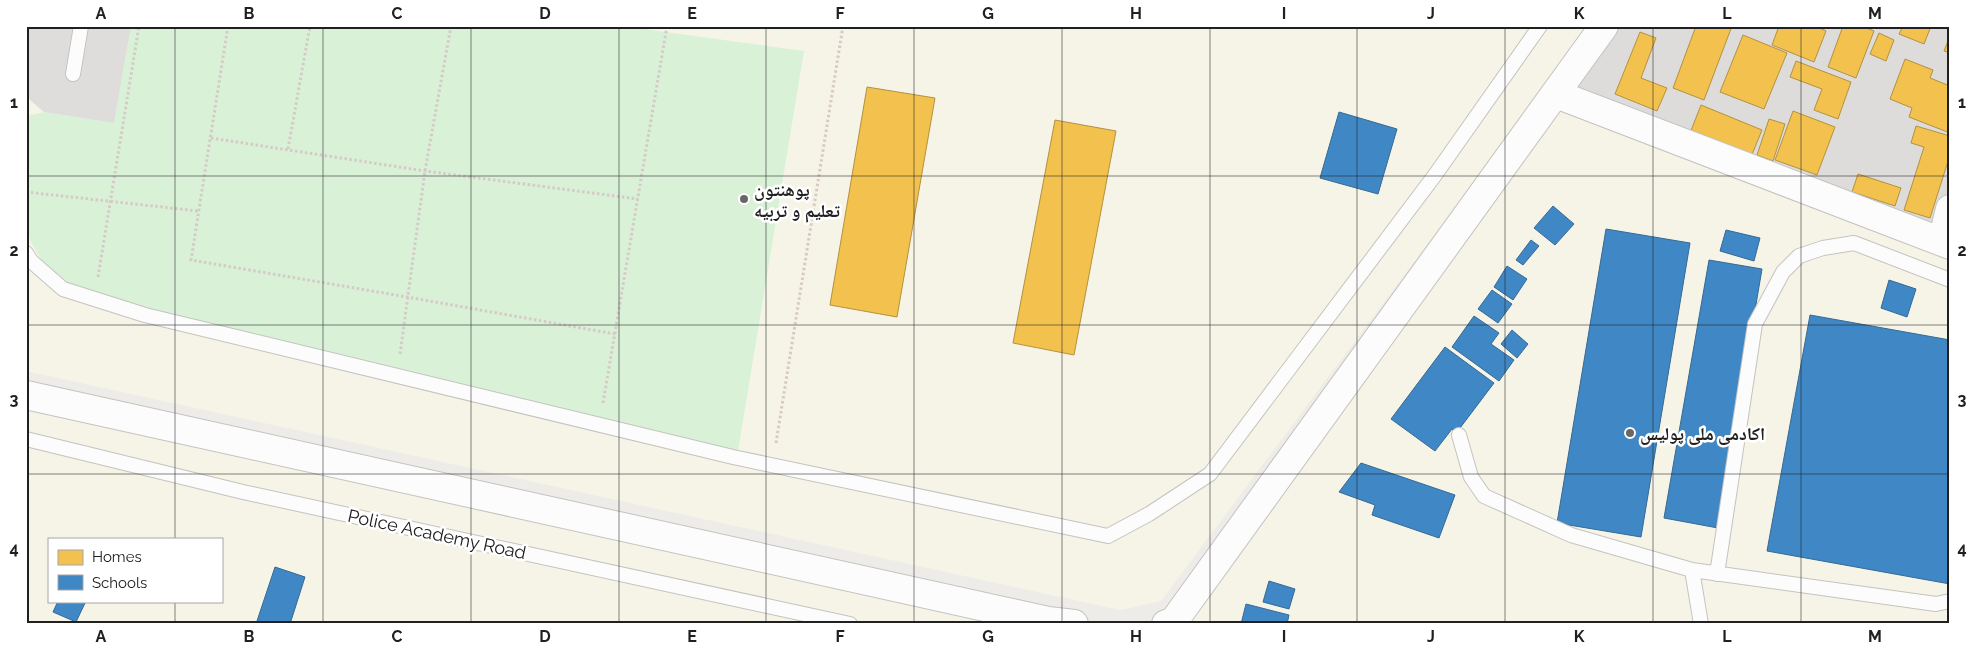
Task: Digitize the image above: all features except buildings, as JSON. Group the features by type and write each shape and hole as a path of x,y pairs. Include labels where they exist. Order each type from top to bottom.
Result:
{"street":[{"path":"1166,624 1174,621 1604,26"},
{"path":"1556,94 1946,243 1950,209"},
{"path":"26,395 1048,621 1074,624"}],"lane":[{"path":"72,74 81,26"},
{"path":"26,253 31,261 63,289 145,315 772,465 1108,536 1149,514 1210,474 1435,176 1540,26"},
{"path":"1717,574 1755,324 1783,272 1799,256 1823,248 1854,243 1950,280"},
{"path":"1459,435 1471,477 1484,496 1571,535 1692,570 1936,604 1950,600"},
{"name":"Police Academy Road","path":"26,439 243,492 850,624"},
{"path":"1692,570 1701,624"}],"path":[{"path":"95,299 139,26"},
{"path":"228,26 191,260 615,334"},
{"path":"288,149 310,26"},
{"path":"397,376 425,170 451,26"},
{"path":"600,425 667,26"},
{"path":"772,465 843,26"},
{"path":"210,138 638,200"},
{"path":"26,192 198,211"}],"shaded area":[{"name":"پوهنتون تعلیم و تربیه","path":"26,26 1590,26 1161,601 1120,610 26,371"},
{"path":"26,26 131,26 114,123 44,112 30,100 26,92"},
{"path":"1608,26 1950,26 1950,245 1556,94"},
{"name":"اکادمی ملی پولیس","path":"1556,94 1950,245 1950,624 1166,624"},
{"path":"26,395 1074,624 26,624"}],"green space":[{"path":"131,26 622,26 804,51 737,457 504,394 153,311 70,284 41,260 26,232 26,116 44,112 114,123"}],"place":[{"name":"پوهنتون تعلیم و تربیه","path":"744,199"},
{"name":"اکادمی ملی پولیس","path":"1630,433"}]}
